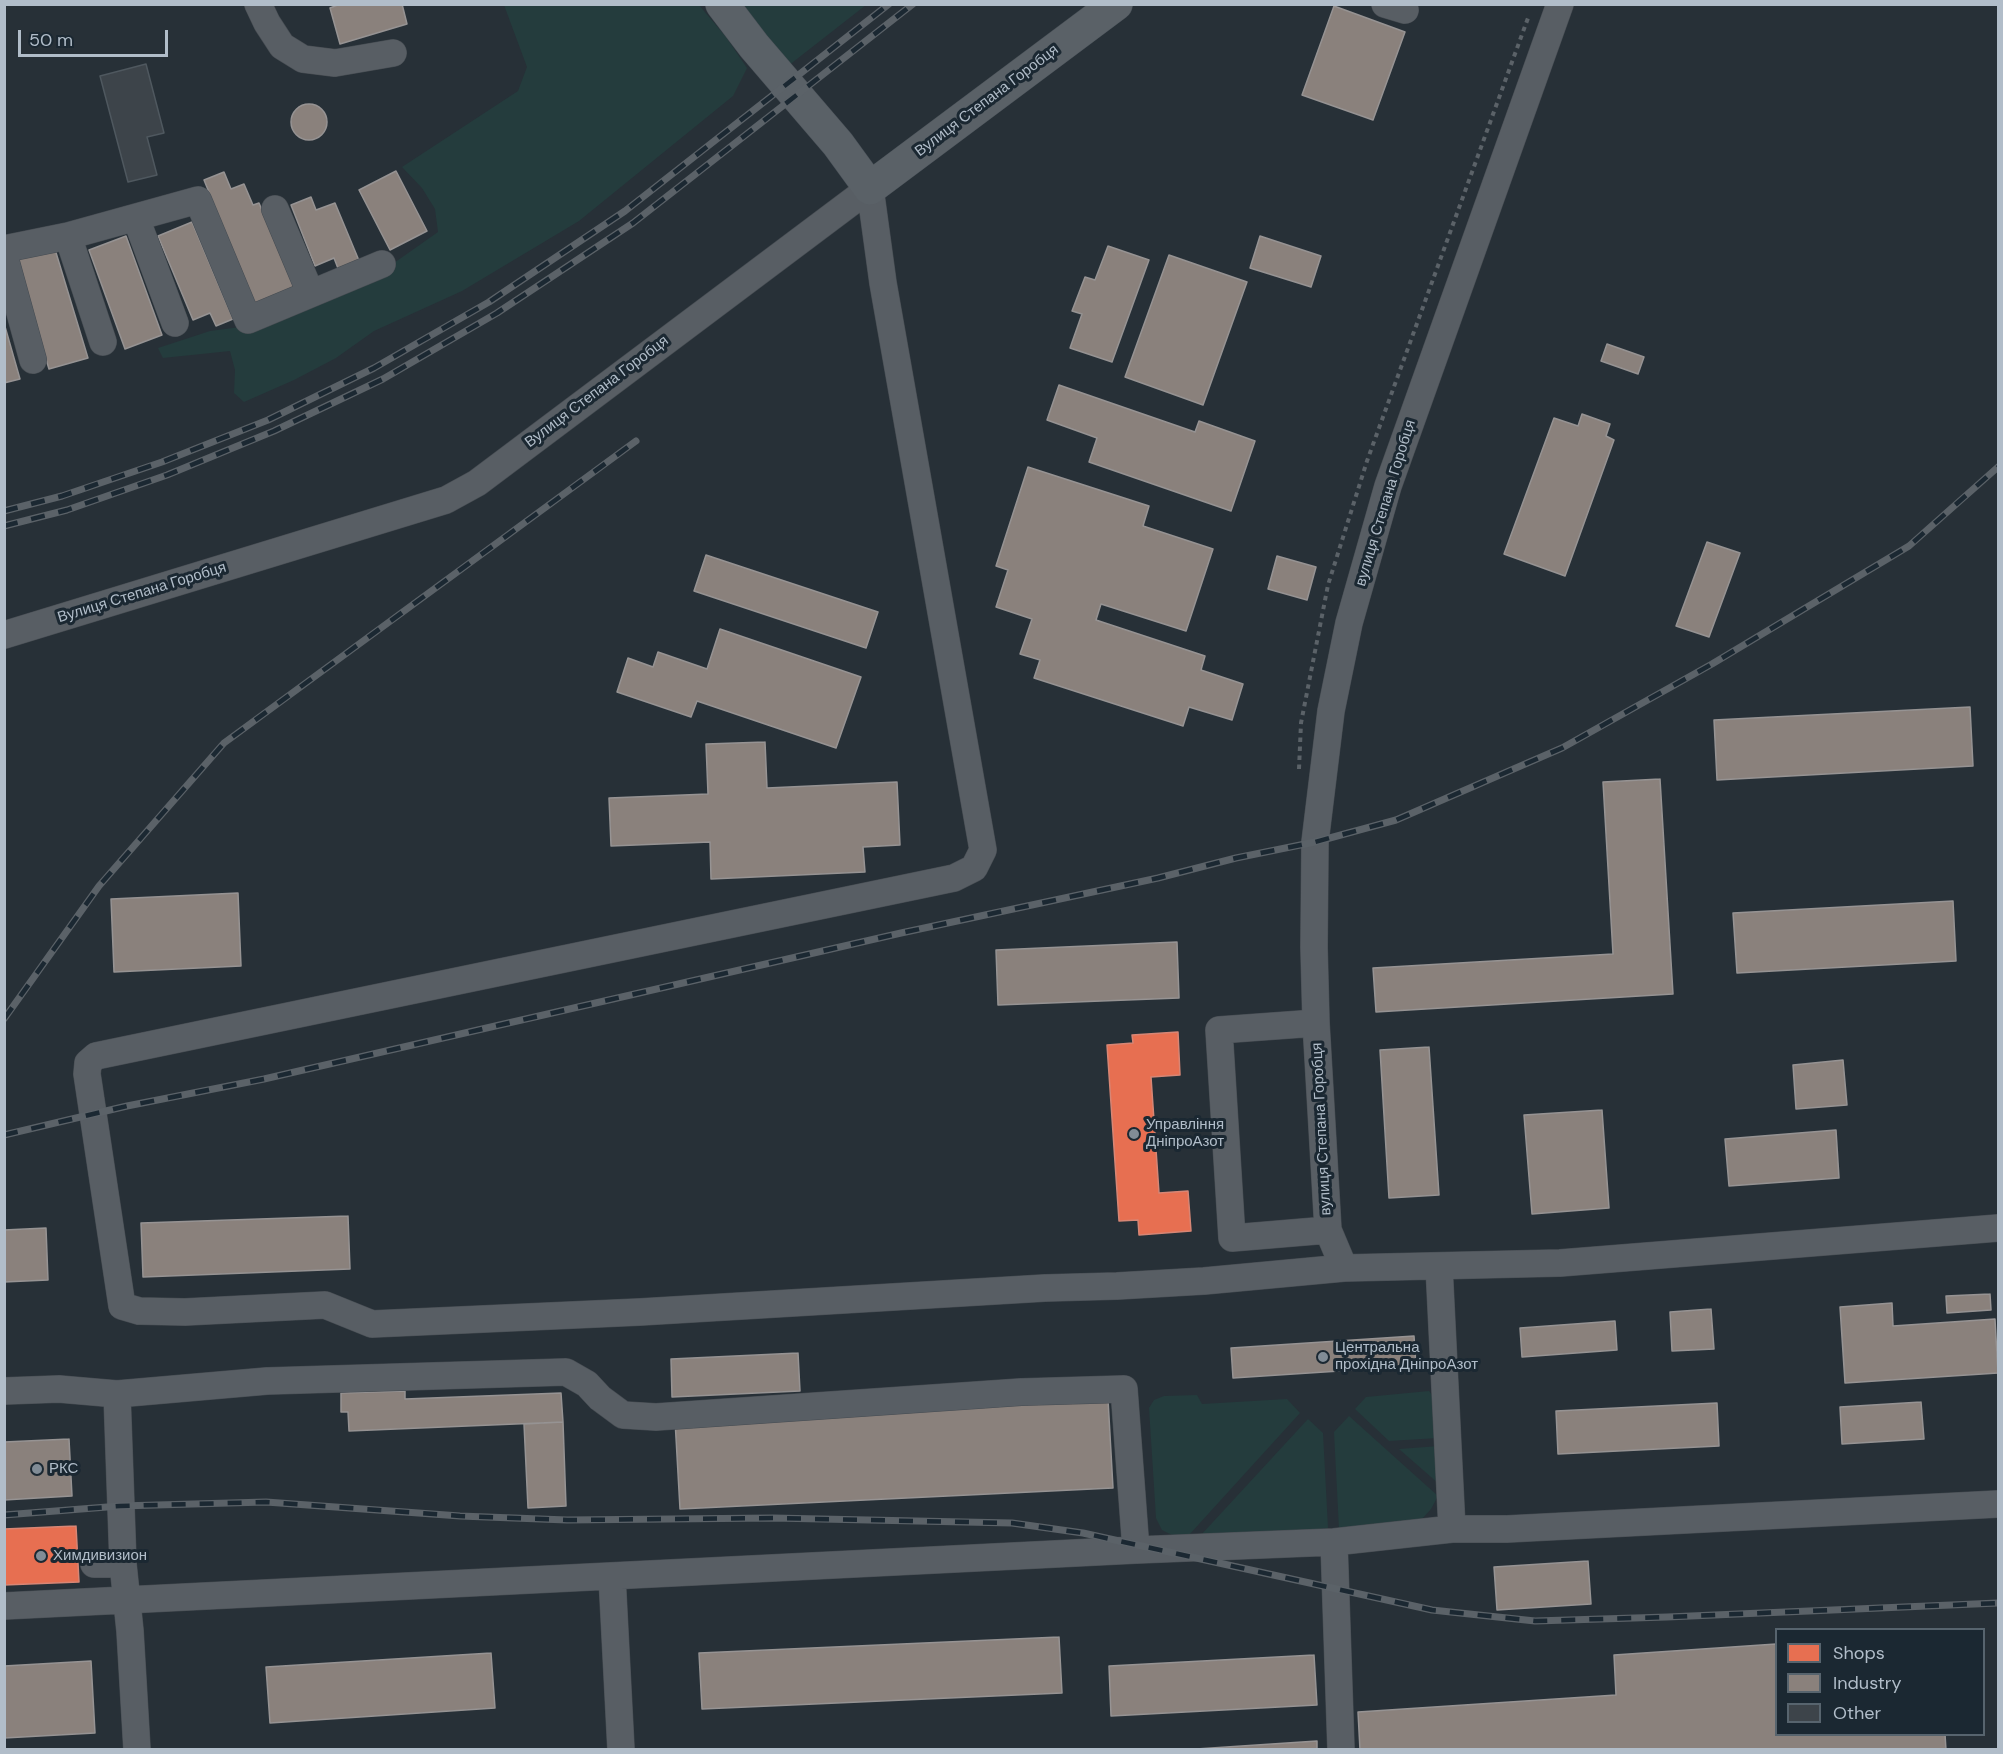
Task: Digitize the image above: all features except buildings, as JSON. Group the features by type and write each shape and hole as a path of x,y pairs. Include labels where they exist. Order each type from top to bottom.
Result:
{"main road":[{"path":"722,4 754,46 838,144 870,188"},
{"name":"Вулиця Степана Горобця","path":"870,188 1116,4"}],"street":[{"path":"258,4 282,46 303,59 335,63 393,53"},
{"name":"вулиця Степана Горобця","path":"1316,1023 1219,1030 1232,1238 1328,1230 1316,1023 1315,842 1332,711 1349,623 1388,486 1560,4"},
{"path":"870,188 883,283 983,850 974,868 954,878 96,1056 88,1063 87,1074 122,1306 139,1311 185,1312 325,1305 372,1324 1139,1285 1344,1268 1560,1263 1998,1228"},
{"name":"Вулиця Степана Горобця","path":"4,636 446,500 477,483 870,188"},
{"path":"4,249 68,236 198,200 248,320 310,292 382,264"},
{"path":"275,209 310,292"},
{"path":"136,218 175,322"},
{"path":"68,236 103,342"},
{"path":"4,255 33,360"},
{"path":"1328,1230 1344,1268"},
{"path":"1439,1266 1452,1529"},
{"path":"4,1391 59,1389 117,1394 267,1381 566,1372 587,1384 600,1398 623,1415 656,1417 1021,1392 1124,1389 1136,1550"},
{"path":"117,1394 123,1564 130,1631 137,1749"},
{"path":"4,1606 1334,1542 1452,1529 1507,1529 1998,1504"},
{"path":"1334,1542 1341,1749"},
{"path":"94,1564 123,1564"},
{"path":"612,1576 621,1749"}],"green space":[{"path":"504,5 699,5 726,37 747,68 733,96 579,221 462,291 374,331 336,358 294,380 244,402 234,393 235,370 230,351 163,358 158,348 210,331 248,326 384,270 438,232 435,209 422,188 402,167 518,91 527,67"},
{"path":"738,5 866,5 788,66"},
{"path":"1429,1391 1436,1400 1438,1438 1389,1441 1355,1409 1366,1397"},
{"path":"1197,1395 1202,1404 1287,1399 1300,1413 1189,1535 1172,1535 1162,1530 1156,1518 1149,1408 1154,1400 1164,1396"},
{"path":"1349,1416 1438,1496 1422,1519 1339,1529 1334,1432"},
{"path":"1308,1419 1323,1433 1328,1528 1311,1531 1201,1535"},
{"path":"1439,1446 1439,1484 1399,1449"}],"railway":[{"path":"4,511 62,496 162,462 268,420 374,368 489,302 625,211 889,4"},
{"path":"4,526 67,510 167,475 274,431 383,379 497,313 633,223 913,4"},
{"path":"4,1019 99,886 224,743 636,441"},
{"path":"4,1135 127,1106 264,1079 901,933 1158,878 1236,858 1315,842 1396,820 1562,748 1712,664 1909,546 1998,467"},
{"path":"4,1515 120,1506 266,1502 460,1516 567,1520 773,1518 1012,1523 1083,1533 1432,1610 1535,1621 1998,1603"}],"place":[{"name":"Управління ДніпроАзот","path":"1134,1134"},
{"name":"Центральна прохідна ДніпроАзот","path":"1323,1357"},
{"name":"РКС","path":"37,1469"},
{"name":"Химдивизион","path":"41,1556"}]}
